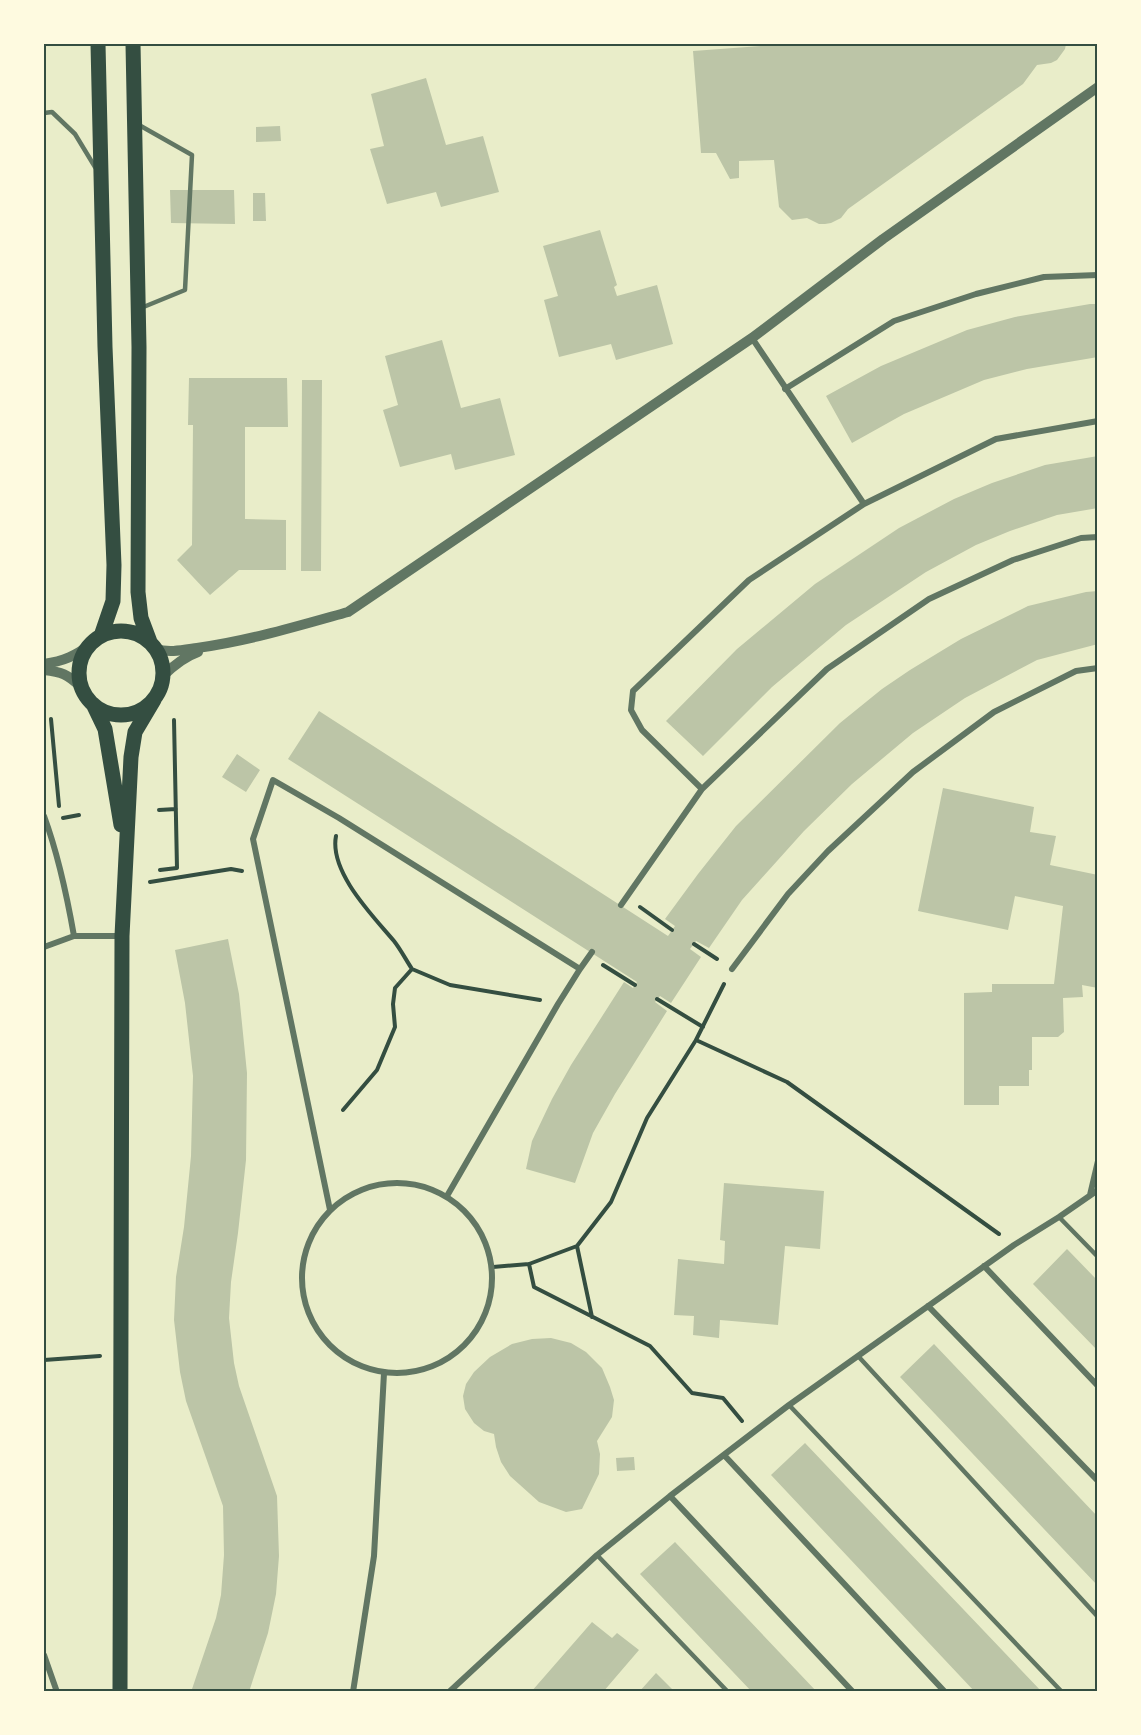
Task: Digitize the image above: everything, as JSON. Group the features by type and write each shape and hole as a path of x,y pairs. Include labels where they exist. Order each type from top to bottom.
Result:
{"main road":[{"path":"98,44 114,601 96,640 84,653 79,675 81,687 93,704 105,729 127,858"},
{"path":"120,1692 122,936 131,757 135,732 160,688 163,676 160,657 141,618 138,592 138,309 133,44"},
{"path":"96,640 114,632 127,631 139,635 153,645"},
{"path":"93,704 108,712 124,715 140,710 154,700"}],"street":[{"path":"153,645 168,651 213,646 277,632 348,612 752,338 883,239 1098,87"},
{"path":"785,389 894,321 976,294 1044,277 1098,275"},
{"path":"752,338 864,504"},
{"path":"702,789 642,730 631,710 633,692 749,580 864,504 996,439 1098,421"},
{"path":"621,905 702,789 827,669 929,599 1014,561 1081,538 1098,537"},
{"path":"44,664 76,656 96,640"},
{"path":"163,676 187,656 213,646"},
{"path":"732,969 788,894 828,851 913,772 994,712 1076,671 1098,668"},
{"path":"44,670 70,676 81,687"},
{"path":"330,1210 253,839 273,780 339,818 580,969"},
{"path":"44,816 50,832 74,936"},
{"path":"44,947 74,936 122,936"},
{"path":"447,1196 558,1004 590,954"},
{"path":"1090,1195 1098,1161"},
{"path":"386,1183 418,1184 447,1196 469,1214 485,1239 493,1267 492,1296 482,1323 465,1347 441,1363 413,1373 384,1373 355,1364 330,1347 312,1323 302,1294 302,1263 312,1234 330,1210 356,1191 386,1183"},
{"path":"448,1692 597,1556 670,1496 789,1405 1014,1245 1098,1190"},
{"path":"984,1266 1098,1386"},
{"path":"928,1306 1098,1481"},
{"path":"353,1692 374,1556 384,1373"},
{"path":"724,1455 945,1692"},
{"path":"670,1496 853,1692"},
{"path":"44,1655 57,1692"}],"lane":[{"path":"44,113 52,112 75,134 101,176"},
{"path":"135,123 192,155 185,290 138,309"},
{"path":"1059,1217 1098,1257"},
{"path":"858,1356 1098,1617"},
{"path":"789,1405 1062,1692"},
{"path":"597,1556 728,1692"}],"path":[{"path":"160,870 177,868 174,720"},
{"path":"159,810 176,809"},
{"path":"61,818 80,815"},
{"path":"339,818 334,846 340,866 359,901 395,943 412,969 450,985 558,1004"},
{"path":"150,882 231,869 260,873"},
{"path":"627,898 672,930"},
{"path":"493,1267 529,1264 577,1246 611,1202 647,1118 696,1040 732,969 694,944"},
{"path":"590,954 635,985"},
{"path":"343,1110 377,1070 395,1027 393,1004 395,988 412,969"},
{"path":"657,999 703,1027"},
{"path":"696,1040 787,1082 1014,1245"},
{"path":"577,1246 592,1317"},
{"path":"529,1264 534,1287 650,1346 692,1393 723,1398 753,1434"},
{"path":"44,1360 120,1354"}],"building":[{"path":"786,44 1066,44 1057,60 1037,65 1023,84 848,209 841,218 831,223 819,224 807,218 792,220 779,207 774,160 739,161 739,178 730,179 716,153 701,153 693,51"},
{"path":"426,78 446,145 483,136 499,192 441,207 436,192 387,204 370,149 384,146 371,94"},
{"path":"280,126 281,141 256,142 256,127"},
{"path":"170,190 234,190 235,224 171,223"},
{"path":"253,193 265,193 266,221 253,221"},
{"path":"600,230 617,285 614,287 617,296 657,285 673,344 616,360 611,344 559,357 544,300 558,296 543,246"},
{"path":"1098,304 1098,357 1027,369 984,380 904,414 852,443 826,396 881,366 967,330 1015,317"},
{"path":"442,340 461,408 500,398 515,455 455,470 451,454 400,467 383,410 398,405 385,356"},
{"path":"189,378 287,378 288,427 245,427 245,519 286,520 286,570 239,570 210,595 177,560 192,545 193,425 188,425"},
{"path":"302,380 322,380 321,571 301,571"},
{"path":"1098,456 1098,508 1057,515 1010,531 976,545 926,572 846,625 772,687 703,756 666,721 737,649 815,584 899,528 954,499 992,483 1045,465"},
{"path":"1098,591 1098,644 1037,660 965,698 913,733 852,784 804,831 742,900 709,948 696,941 690,949 701,957 671,1003 660,996 655,1002 667,1011 593,1133 575,1183 526,1169 532,1141 571,1065 624,982 633,988 637,982 288,759 319,711 668,936 675,926 665,919 736,826 840,723 882,689 961,639 1028,606"},
{"path":"237,754 260,770 246,792 222,777"},
{"path":"943,788 1034,807 1030,832 1056,836 1050,865 1098,875 1098,988 1082,985 1083,997 1063,998 1064,1032 1058,1037 1032,1037 1032,1070 1029,1070 1029,1086 999,1086 999,1105 964,1105 964,993 992,992 992,984 1054,984 1063,906 1015,896 1008,930 918,911"},
{"path":"228,939 239,994 247,1073 246,1160 231,1282 229,1318 239,1386 277,1496 279,1556 276,1594 268,1633 249,1692 191,1692 216,1618 221,1595 224,1555 223,1506 186,1401 174,1320 176,1277 191,1156 193,1076 185,1003 175,950"},
{"path":"724,1183 824,1191 820,1249 785,1246 778,1325 720,1320 719,1338 693,1335 694,1316 674,1315 678,1259 724,1264 725,1241 720,1240"},
{"path":"1067,1249 1098,1281 1098,1351 1033,1284"},
{"path":"551,1338 571,1343 586,1352 602,1368 614,1400 612,1417 597,1441 600,1454 599,1474 582,1509 566,1512 539,1502 510,1476 501,1462 494,1434 484,1431 474,1423 465,1409 463,1396 466,1384 474,1372 490,1357 512,1344 532,1339"},
{"path":"934,1344 1098,1517 1098,1586 900,1377"},
{"path":"805,1443 1042,1692 975,1692 771,1475"},
{"path":"634,1457 635,1470 617,1471 616,1458"},
{"path":"675,1542 817,1692 752,1692 640,1574"},
{"path":"592,1622 612,1638 617,1633 639,1650 603,1692 531,1692"},
{"path":"656,1673 673,1690 671,1692 639,1692"}]}
